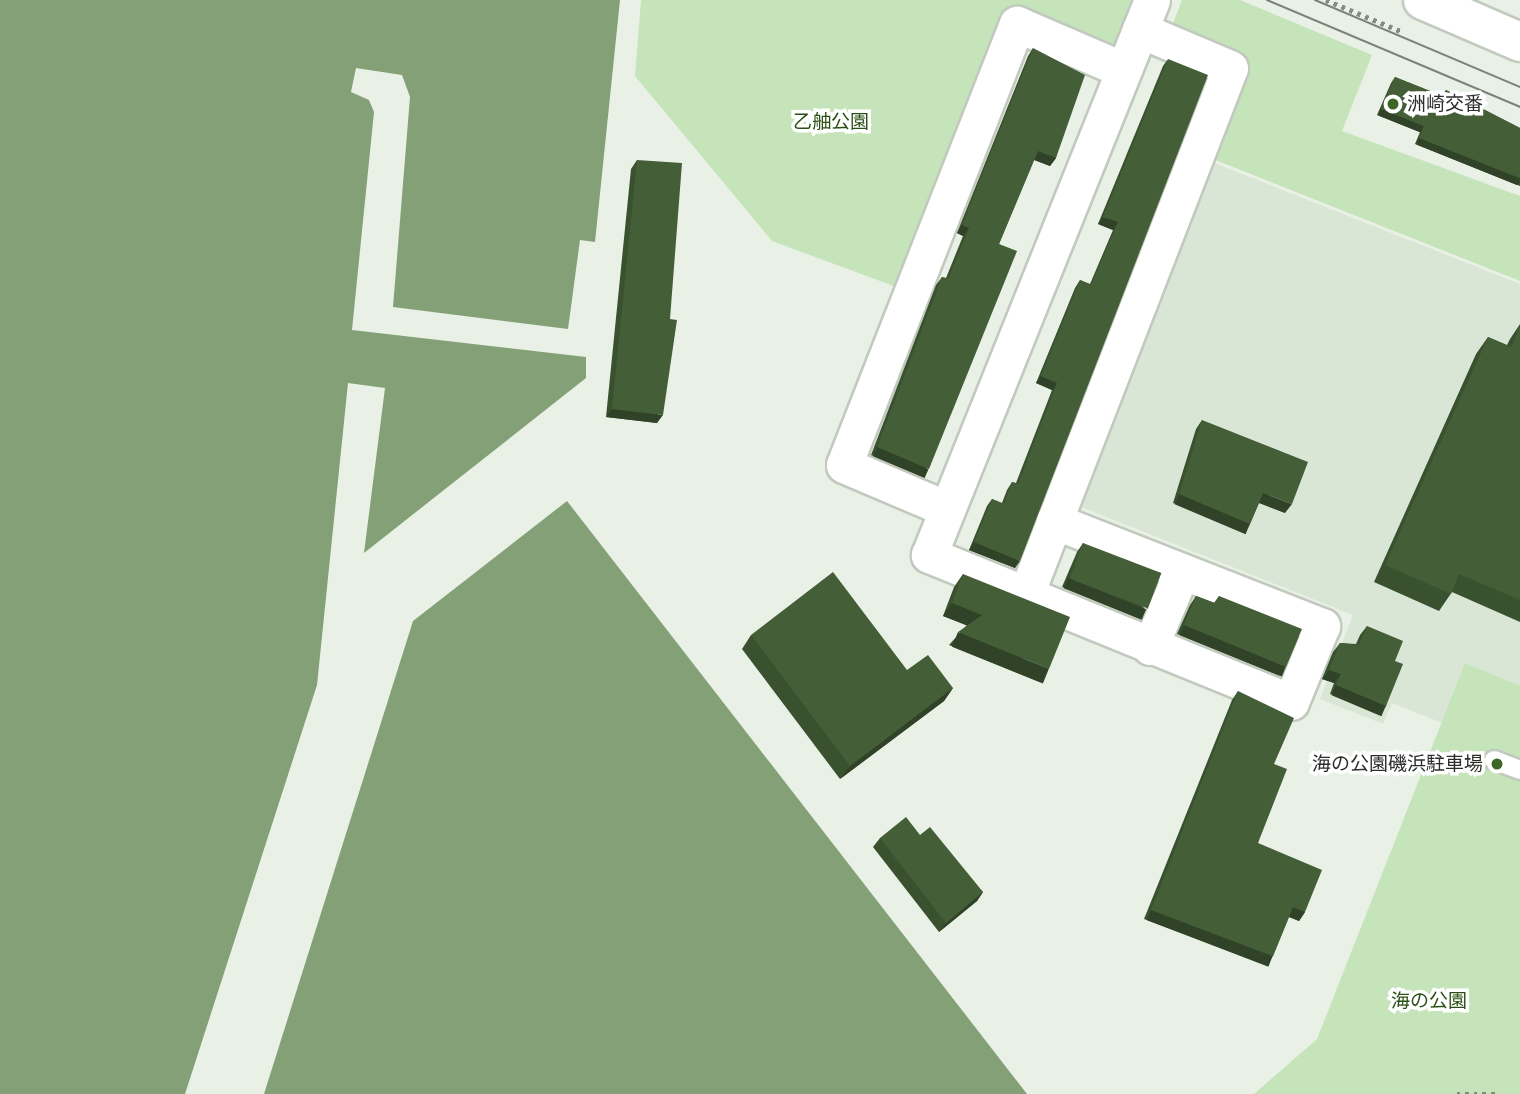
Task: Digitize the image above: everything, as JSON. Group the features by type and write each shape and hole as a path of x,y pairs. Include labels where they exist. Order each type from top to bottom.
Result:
{"street":[{"path":"1423,0 1520,42"},
{"path":"1025,597 1054,522 1230,68 1146,15 929,555 1025,597 1291,702 1322,626 1054,522"},
{"path":"947,509 844,465 1017,24 1124,70"},
{"path":"1150,646 1182,571"}],"lane":[{"path":"1493,760 1520,770"}],"path":[{"path":"1457,1094 1495,1094"}],"shaded area":[{"path":"0,0 620,0 595,242 580,240 568,329 393,307 410,97 402,75 356,68 351,92 369,100 374,112 352,330 586,357 586,378 364,553 385,388 348,383 317,685 185,1094 0,1094"},
{"path":"1207,160 1520,284 1520,697 1450,726 1392,703 1383,724 1320,699 1353,615 1071,503"},
{"path":"567,501 1027,1094 264,1094 413,621"}],"green space":[{"name":"乙舳公園","path":"641,0 1133,0 1114,48 1005,9 899,288 772,241 635,76"},
{"path":"1182,0 1240,0 1372,55 1342,131 1520,196 1520,281 1203,155 1238,63 1169,34"},
{"name":"海の公園","path":"1465,663 1520,686 1520,1094 1254,1094 1317,1039"}],"building":[{"path":"1033,48 1085,75 1056,158 1038,151 999,244 1017,251 929,469 877,447 942,277 948,279 969,228 962,225"},
{"path":"1168,59 1208,75 1020,561 974,542 992,499 1004,504 1012,482 1018,484 1057,383 1041,376 1080,280 1091,285 1118,222 1103,217"},
{"path":"1395,77 1443,96 1446,90 1520,128 1520,178 1419,138 1424,126 1381,109"},
{"path":"637,160 682,163 670,319 677,320 663,415 612,409"},
{"path":"1520,326 1520,600 1459,574 1451,594 1385,565 1488,337 1511,347"},
{"path":"1202,420 1308,462 1292,504 1263,493 1250,524 1179,494"},
{"path":"1083,543 1161,573 1148,609 1069,578"},
{"path":"833,572 907,670 928,655 953,688 850,766 751,635"},
{"path":"963,574 1070,617 1049,669 958,632 982,615 952,603"},
{"path":"1196,596 1215,603 1219,596 1302,629 1286,667 1184,625"},
{"path":"1367,626 1403,641 1395,661 1403,664 1386,706 1336,685 1341,674 1329,670 1340,643 1359,645"},
{"path":"1238,691 1294,718 1274,764 1287,769 1258,843 1322,870 1305,912 1293,907 1273,956 1151,910"},
{"path":"906,817 920,835 930,827 983,892 946,923 880,838"}],"tram line":[{"path":"1267,0 1520,107"},
{"path":"1315,0 1520,87"}],"place":[{"name":"洲崎交番","path":"1393,104"},
{"name":"海の公園磯浜駐車場","path":"1497,764"}]}
